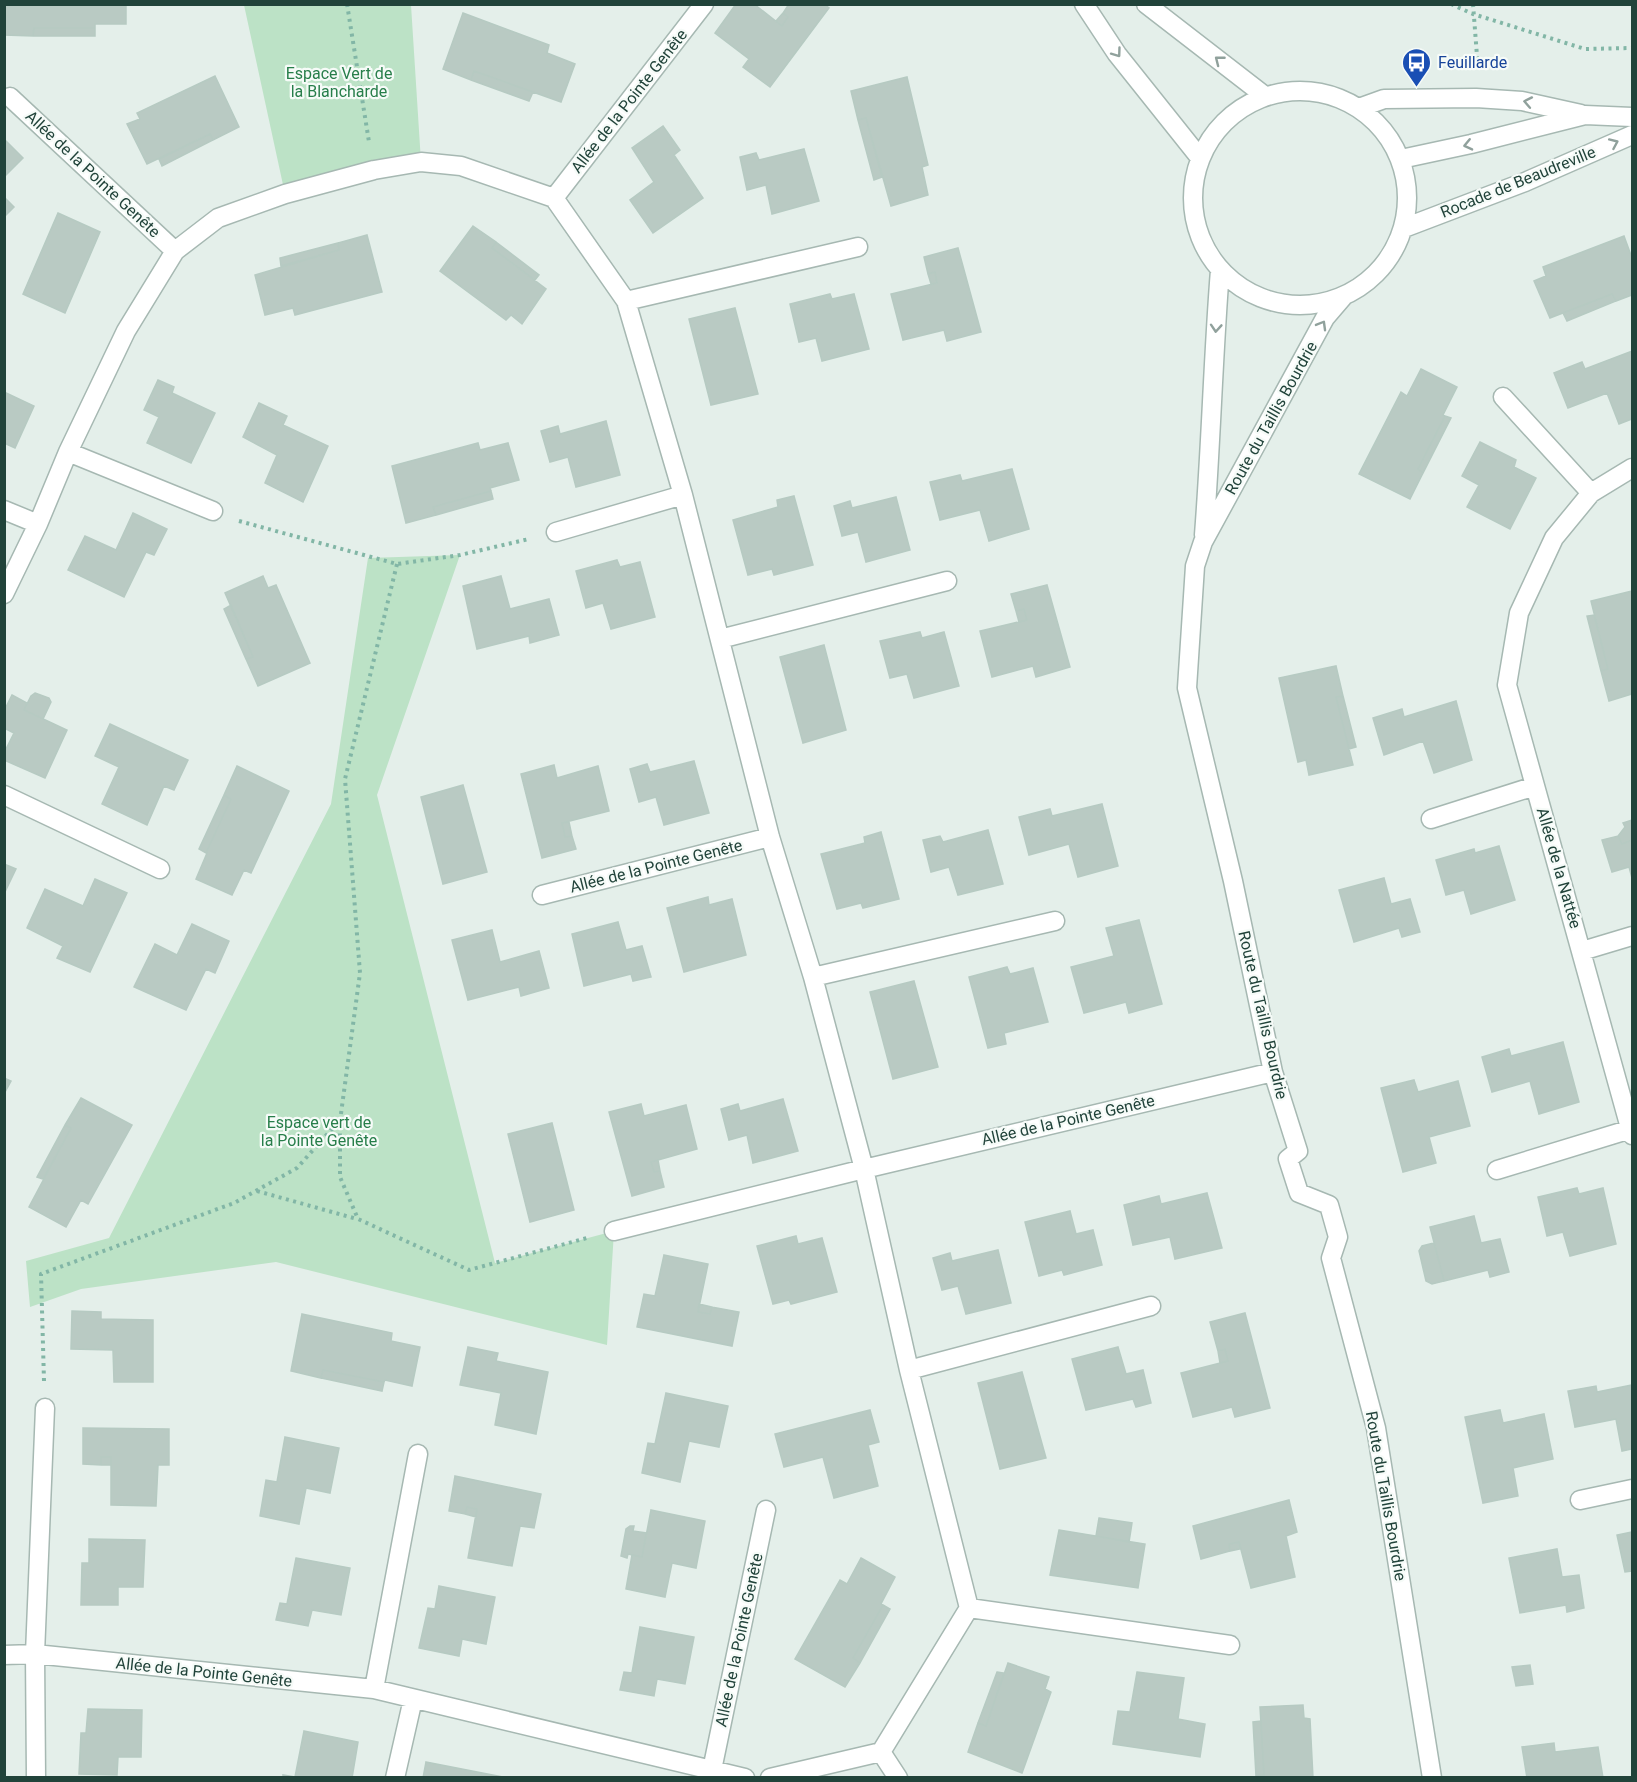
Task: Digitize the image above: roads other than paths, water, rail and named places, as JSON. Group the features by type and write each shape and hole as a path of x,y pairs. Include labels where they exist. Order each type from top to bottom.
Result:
{"street":[{"name":"Allée de la Pointe Genête","path":"4,594 126,331 175,251 218,218 285,194 374,170 421,162 461,166 554,198 704,4"},
{"path":"1084,4 1117,54 1200,158"},
{"path":"1146,4 1265,96"},
{"path":"1297,91 1330,95 1359,108 1384,131 1401,159 1407,194 1404,228 1390,257 1370,280 1342,297 1310,305 1277,303 1246,291 1220,270 1203,246 1194,217 1193,187 1200,158 1215,131 1238,110 1265,96 1297,91"},
{"name":"Allée de la Pointe Genête","path":"10,97 175,251"},
{"path":"1359,108 1384,99 1476,98 1522,101 1585,115 1632,117"},
{"path":"1401,159 1585,115"},
{"name":"Rocade de Beaudreville","path":"1404,228 1507,189 1632,135"},
{"path":"554,198 626,301 683,495 770,837 813,978 864,1168 909,1370 969,1608 881,1752 770,1778"},
{"path":"626,301 858,247"},
{"name":"Route du Taillis Bourdrie","path":"1203,542 1220,270"},
{"name":"Route du Taillis Bourdrie","path":"1342,297 1325,318 1203,542 1195,566 1187,688 1233,881 1272,1072 1298,1151 1288,1159 1299,1193 1329,1205 1338,1237 1331,1258 1376,1428 1432,1778"},
{"path":"1503,397 1591,493"},
{"path":"68,452 213,511"},
{"name":"Allée de la Nattée","path":"1497,1170 1632,1132 1507,685 1519,613 1554,537 1591,493 1632,468"},
{"path":"556,532 683,495"},
{"path":"4,510 38,524"},
{"path":"720,639 947,581"},
{"name":"Allée de la Nattée","path":"1431,819 1535,786"},
{"path":"4,795 160,869"},
{"name":"Allée de la Pointe Genête","path":"542,895 770,837"},
{"path":"813,978 1054,921"},
{"name":"Allée de la Nattée","path":"1582,951 1632,936"},
{"name":"Allée de la Pointe Genête","path":"614,1231 864,1168 1272,1072"},
{"path":"909,1370 1151,1306"},
{"path":"36,1778 35,1654 45,1408"},
{"path":"374,1689 418,1454"},
{"path":"1580,1500 1632,1490"},
{"name":"Allée de la Pointe Genête","path":"712,1770 766,1510"},
{"path":"969,1608 1230,1645"},
{"name":"Allée de la Pointe Genête","path":"4,1655 35,1654 374,1689 745,1778"},
{"path":"395,1778 413,1699"},
{"path":"881,1752 898,1778"}],"place":[{"name":"Feuillarde","path":"1417,88"}],"park label":[{"name":"Espace Vert de la Blancharde","path":"339,82"},
{"name":"Espace vert de la Pointe Genête","path":"319,1131"}]}
